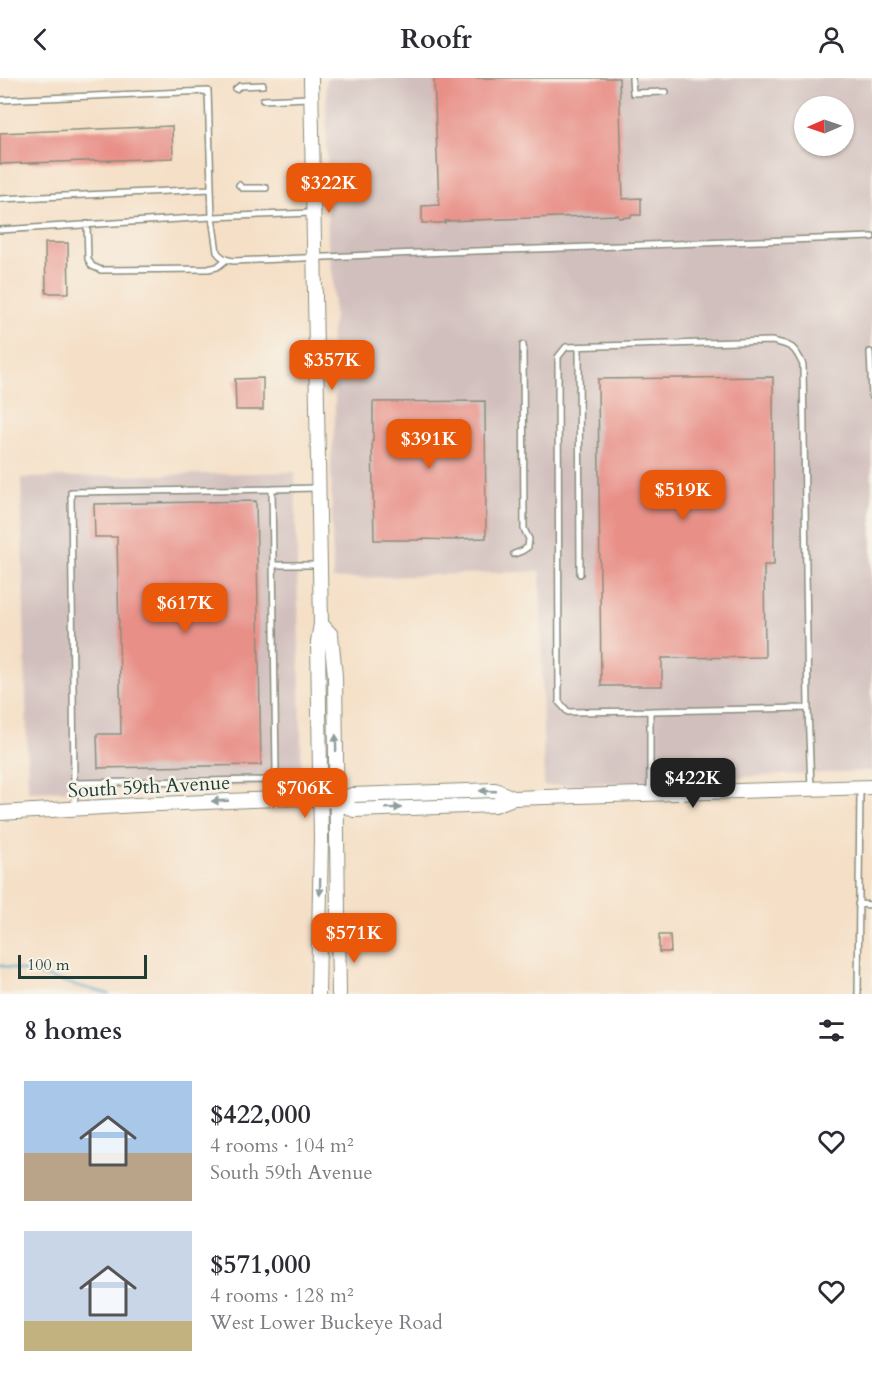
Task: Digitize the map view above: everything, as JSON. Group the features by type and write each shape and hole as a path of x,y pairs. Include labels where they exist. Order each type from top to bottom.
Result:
{"main road":[{"path":"311,78 321,624 318,642 321,838 318,994"},
{"path":"321,624 331,635 333,655 339,994"},
{"name":"South 59th Avenue","path":"0,813 300,798 337,801 354,810 495,805 513,798 866,787"}],"lane":[{"path":"632,78 633,93 666,92"},
{"path":"236,89 240,86 263,85"},
{"path":"0,100 208,92 212,217 217,252 226,260 872,237"},
{"path":"263,100 311,98"},
{"path":"239,185 242,188 266,188"},
{"path":"0,199 211,189"},
{"path":"0,230 313,213"},
{"path":"87,224 88,259 92,266 101,270 208,269 217,267 226,260"},
{"path":"808,708 568,712 559,702 558,357 566,348 772,341 786,344 797,352 803,366 811,789"},
{"path":"514,554 528,547 529,539 524,529 523,345"},
{"path":"579,347 580,574"},
{"path":"870,352 872,396"},
{"path":"75,809 71,492 318,488"},
{"path":"74,783 269,780 276,770 272,489"},
{"path":"273,565 319,565"},
{"path":"650,711 650,795"},
{"path":"858,994 858,904 866,787"},
{"path":"858,904 872,905"}],"shaded area":[{"path":"326,78 872,78 872,771 544,786 540,571 333,579 331,463 335,421 335,379 330,349 334,315 333,277 328,244"},
{"path":"295,472 302,785 28,791 21,478"}],"building":[{"path":"434,78 619,78 623,199 641,198 641,215 619,218 618,215 422,223 422,206 439,205"},
{"path":"172,126 173,158 0,164 0,133"},
{"path":"45,243 68,243 69,293 46,293"},
{"path":"773,377 774,565 764,565 765,657 662,658 662,686 601,686 598,379"},
{"path":"263,378 263,410 236,410 235,379"},
{"path":"485,401 486,538 374,540 373,402"},
{"path":"256,501 261,765 98,768 97,734 121,734 117,537 95,537 94,504"},
{"path":"659,935 670,935 671,952 659,952"}],"waterway":[{"path":"0,965 109,994"}]}
